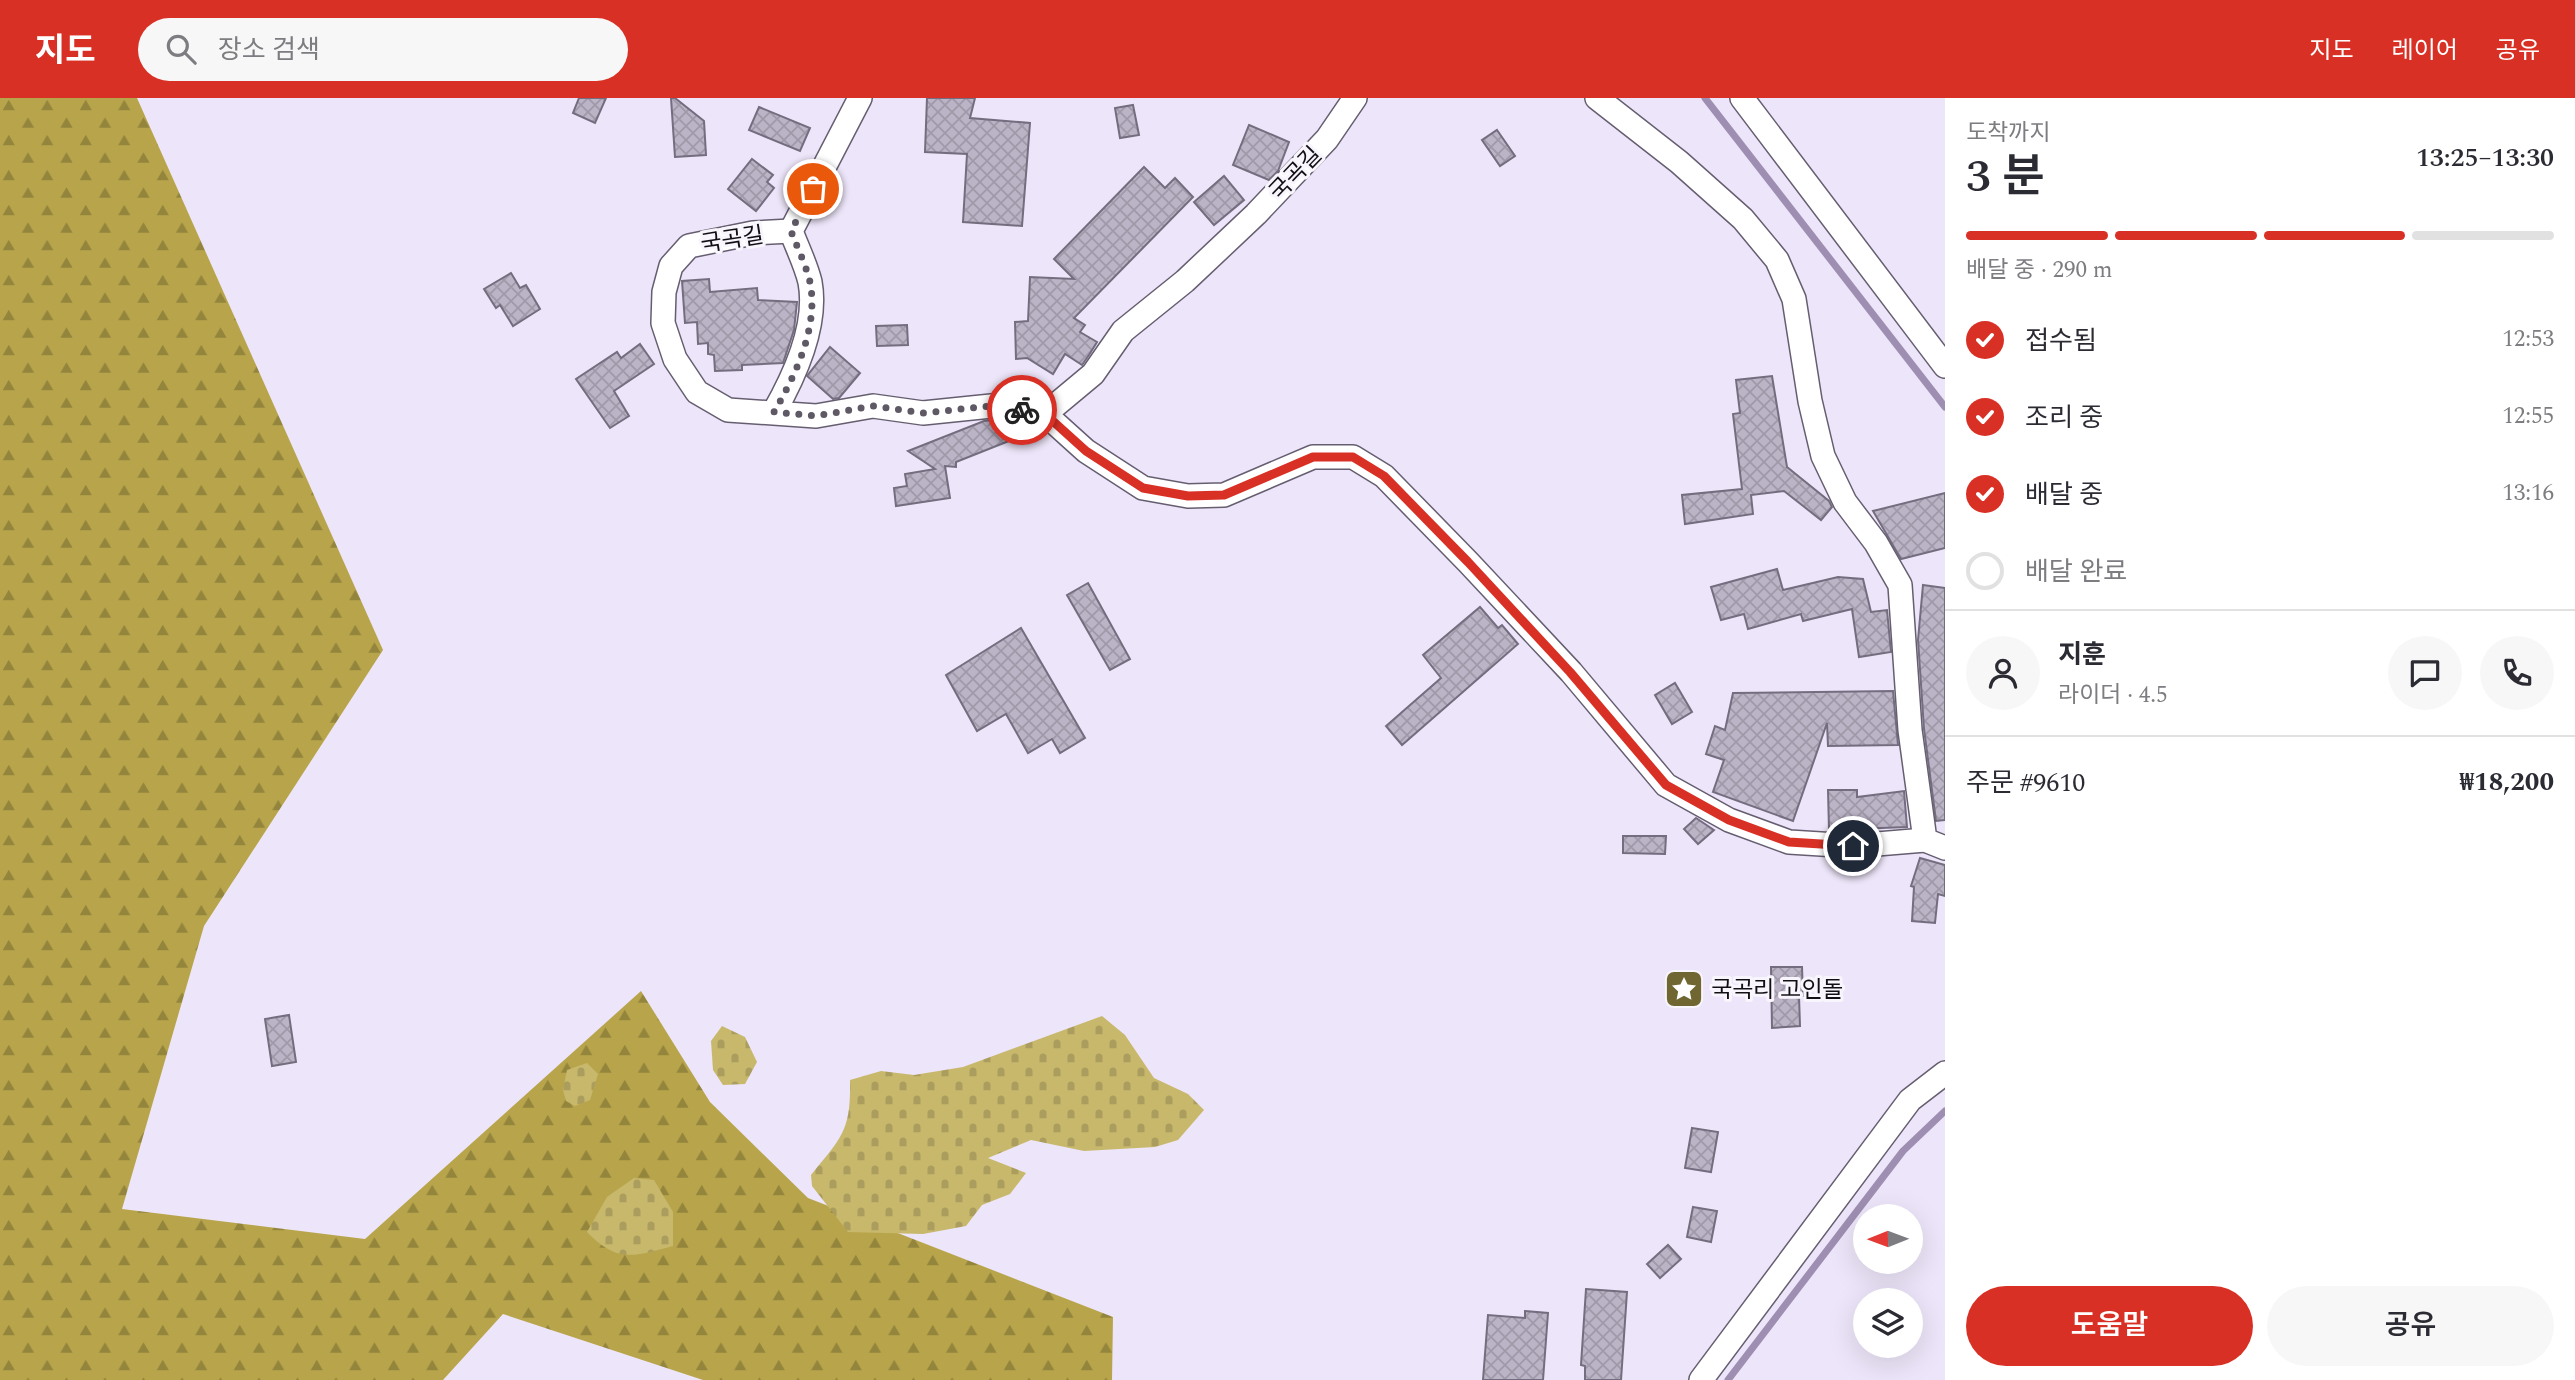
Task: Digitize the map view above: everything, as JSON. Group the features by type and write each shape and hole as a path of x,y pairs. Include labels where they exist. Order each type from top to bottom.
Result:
{"street":[{"path":"774,412 792,380 808,331 810,284 791,231 860,98"},
{"name":"국곡길","path":"791,231 753,233 688,246 671,267 664,292 663,323 675,359 697,392 728,410 816,416 873,406 923,413 1001,405 1045,414 1093,374 1123,331 1185,281 1265,205 1327,139 1354,98"},
{"path":"1045,414 1086,451 1143,488 1188,496 1224,495 1313,457 1353,457 1384,476 1468,562 1570,672 1666,785 1729,820 1789,842 1853,846 1935,844 1910,730 1900,586 1876,543 1845,502 1823,456 1810,401 1794,299 1781,270 1743,219 1679,162 1597,98"},
{"path":"1742,98 1945,366"},
{"path":"1701,1380 1910,1100 1945,1073"}],"green space":[{"path":"0,98 137,98 383,650 204,926 122,1209 365,1239 641,991 710,1102 808,1198 1113,1317 1112,1380 703,1380 503,1314 443,1380 0,1380"},
{"path":"1102,1016 1125,1035 1154,1078 1188,1094 1204,1110 1178,1140 1155,1147 1084,1151 1031,1140 988,1158 1026,1173 1010,1194 982,1205 966,1226 923,1234 848,1232 812,1186 811,1175 843,1132 849,1111 850,1080 881,1071 914,1075 963,1067"},
{"path":"722,1026 745,1037 757,1062 745,1084 723,1085 713,1070 711,1041"},
{"path":"587,1063 598,1074 590,1100 575,1106 566,1101 563,1090 567,1070"},
{"path":"634,1178 654,1180 673,1212 673,1246 627,1255 608,1249 587,1232 607,1197"}],"building":[{"path":"579,98 606,98 595,123 573,113"},
{"path":"671,98 675,98 704,121 706,155 675,157"},
{"path":"927,98 975,98 970,118 1030,123 1022,226 963,222 967,154 925,152"},
{"path":"1133,105 1139,135 1120,138 1115,108"},
{"path":"759,107 810,128 800,151 749,130"},
{"path":"1249,125 1289,142 1278,171 1269,180 1233,165"},
{"path":"1497,130 1515,156 1500,166 1482,140"},
{"path":"752,159 773,175 767,182 774,188 756,211 728,189"},
{"path":"1144,167 1165,188 1175,178 1193,197 1074,318 1085,325 1080,332 1097,342 1089,355 1082,365 1065,354 1053,374 1027,358 1016,359 1015,322 1028,321 1030,277 1074,279 1054,259"},
{"path":"1224,176 1244,200 1214,225 1194,202"},
{"path":"511,273 520,288 526,285 540,309 513,326 500,305 496,308 484,289"},
{"path":"709,279 710,292 757,288 758,300 797,302 794,330 783,363 742,365 742,370 715,371 714,355 708,354 708,343 698,344 697,322 685,323 682,281"},
{"path":"907,325 908,345 877,346 876,326"},
{"path":"640,344 654,364 614,391 629,416 610,428 576,379 617,352 621,358"},
{"path":"830,347 860,373 839,398 833,399 807,376"},
{"path":"1772,376 1787,467 1829,501 1832,507 1821,520 1784,491 1751,495 1753,514 1685,524 1682,495 1742,489 1733,414 1740,413 1736,380"},
{"path":"1000,419 1019,423 1024,435 956,462 956,467 945,466 950,498 896,506 894,488 907,486 905,474 935,469 908,451 984,421"},
{"path":"1945,493 1945,548 1901,559 1873,511"},
{"path":"1777,569 1783,590 1838,577 1863,579 1871,612 1887,610 1891,652 1859,657 1852,609 1803,621 1801,614 1748,629 1744,614 1721,620 1711,587"},
{"path":"1088,583 1130,659 1110,670 1067,595"},
{"path":"1923,585 1945,588 1945,820 1936,821 1924,729 1918,640"},
{"path":"1480,607 1498,628 1502,625 1518,644 1402,745 1386,726 1441,678 1423,655"},
{"path":"1021,628 1085,738 1060,753 1052,739 1028,753 1006,714 977,731 946,675"},
{"path":"1675,683 1692,712 1672,724 1655,695"},
{"path":"1893,691 1898,745 1828,746 1827,723 1793,821 1713,792 1724,760 1706,754 1715,726 1725,730 1733,693"},
{"path":"1828,790 1857,790 1857,797 1904,791 1907,827 1829,830"},
{"path":"1696,818 1714,830 1698,844 1684,829"},
{"path":"1623,836 1666,836 1665,854 1623,853"},
{"path":"1920,858 1945,865 1945,896 1938,894 1935,923 1912,921 1914,887 1911,886"},
{"path":"1771,967 1802,967 1800,1026 1772,1028"},
{"path":"289,1015 296,1062 272,1066 265,1019"},
{"path":"1692,1128 1718,1132 1711,1172 1685,1168"},
{"path":"1693,1207 1717,1211 1711,1242 1687,1237"},
{"path":"1668,1245 1681,1259 1660,1278 1647,1264"},
{"path":"1586,1289 1627,1292 1621,1380 1585,1380 1585,1366 1581,1365"},
{"path":"1525,1311 1548,1313 1543,1380 1483,1380 1488,1315 1525,1318"}],"waterway":[{"path":"1705,98 1945,407"},
{"path":"1728,1380 1903,1151 1945,1111"}],"way so far":[{"path":"813,189 791,231 810,284 808,331 792,380 774,412 816,416 873,406 923,413 1001,405 1022,410"}],"place":[{"name":"국곡리 고인돌","path":"1684,989"}],"route":[{"path":"1022,410 1045,414 1086,451 1143,488 1188,496 1224,495 1313,457 1353,457 1384,476 1468,562 1570,672 1666,785 1729,820 1789,842 1853,846"}]}
